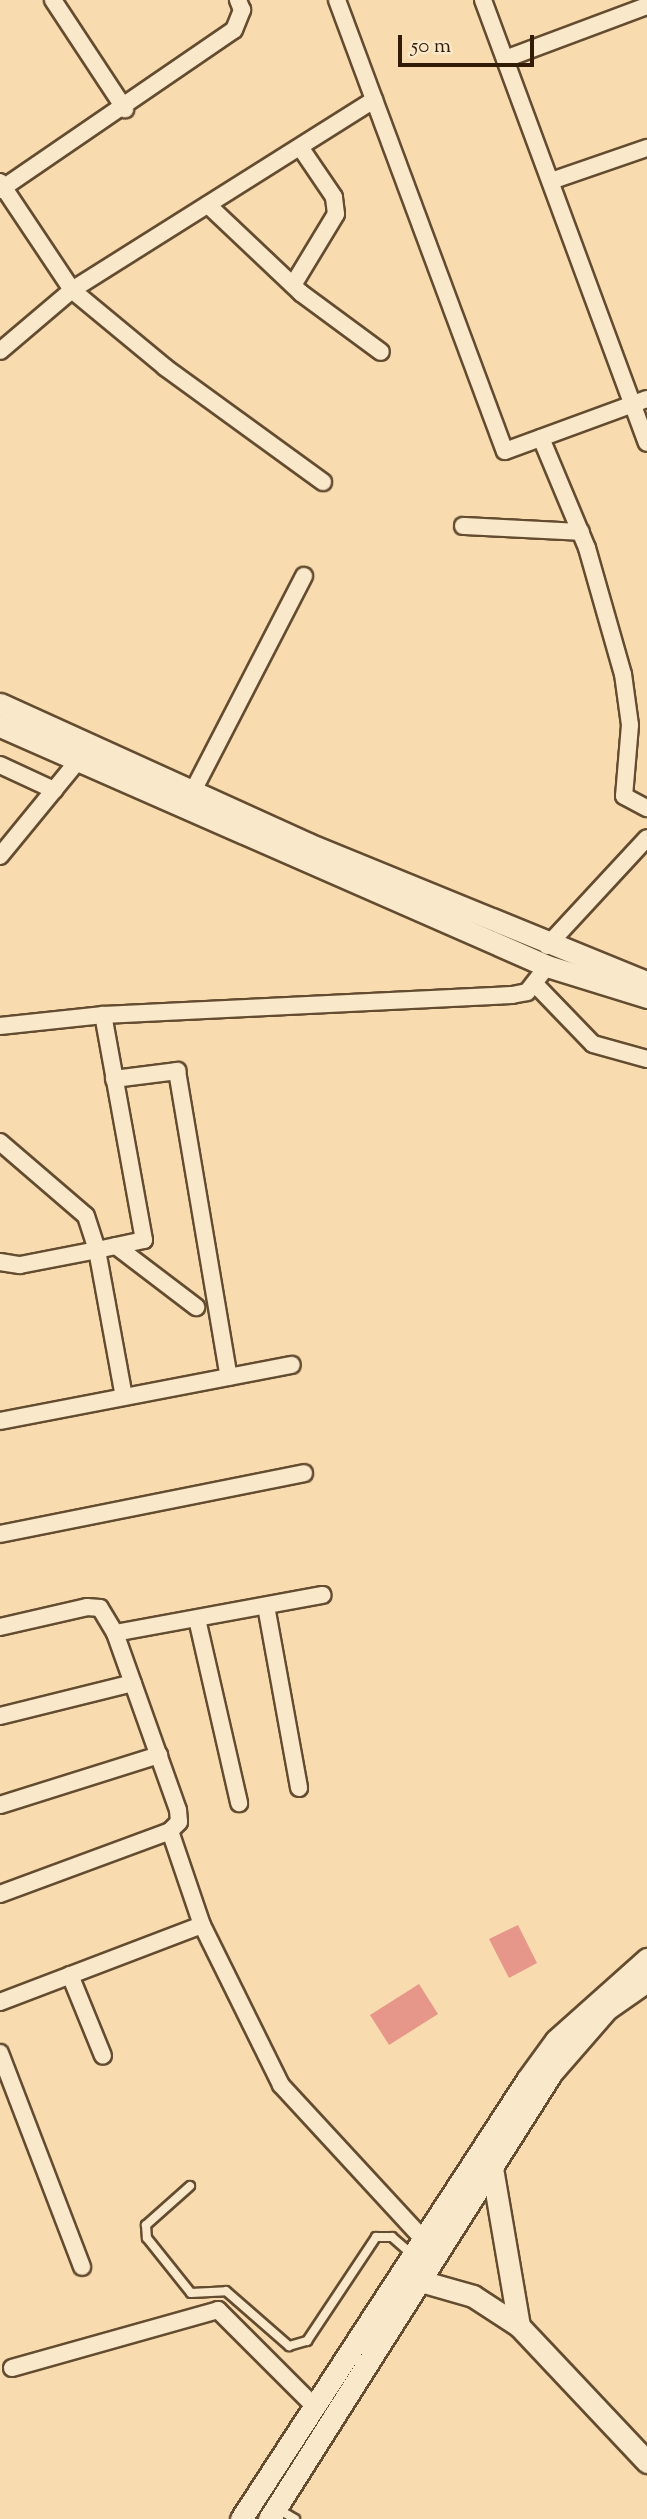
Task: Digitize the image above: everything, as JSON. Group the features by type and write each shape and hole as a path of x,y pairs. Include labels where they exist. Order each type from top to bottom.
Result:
{"main road":[{"path":"0,704 547,956 647,982"},
{"path":"0,726 77,762 647,997"},
{"path":"241,2519 556,2040 647,1959"},
{"path":"272,2513 491,2162 552,2072 607,2009 647,1981"},
{"path":"491,2162 519,2326"},
{"path":"417,2280 473,2296 519,2326 647,2462"}],"street":[{"path":"53,0 125,109"},
{"path":"238,0 242,10 234,30 125,109 1,187 72,290 165,367 323,482"},
{"path":"337,0 505,451 641,401"},
{"path":"483,0 551,181 641,401 647,443"},
{"path":"505,59 647,6"},
{"path":"0,351 72,290 374,100"},
{"path":"293,285 336,205 300,148"},
{"path":"551,181 647,148"},
{"path":"208,205 293,285 381,352"},
{"path":"541,438 581,532 628,706 624,796 647,808"},
{"path":"463,526 581,532"},
{"path":"193,791 304,576"},
{"path":"0,856 77,762"},
{"path":"0,765 54,790"},
{"path":"0,1026 103,1015 512,995 535,984 547,956 647,838"},
{"path":"535,984 593,1044 647,1059"},
{"path":"0,1262 20,1265 144,1240 103,1015"},
{"path":"114,1079 177,1071 229,1377"},
{"path":"0,1142 86,1216 97,1250 124,1397"},
{"path":"116,1246 196,1307"},
{"path":"0,1421 292,1364"},
{"path":"0,1534 304,1473"},
{"path":"115,1633 323,1595"},
{"path":"266,1606 299,1788"},
{"path":"0,1627 87,1607 100,1608 115,1633 178,1810 179,1822 170,1831 0,1894"},
{"path":"197,1619 239,1803"},
{"path":"0,1716 133,1683"},
{"path":"0,1805 159,1755"},
{"path":"170,1831 202,1925 281,2084 418,2247"},
{"path":"0,2003 202,1925"},
{"path":"70,1976 103,2056"},
{"path":"0,2053 82,2267"},
{"path":"12,2368 203,2310 218,2310 314,2406"}],"lane":[{"path":"190,2186 146,2225 147,2238 191,2293 226,2291 289,2346 306,2341 376,2237 391,2237 418,2247"},
{"path":"272,2513 295,2519"}],"building":[{"path":"518,1925 537,1963 509,1978 489,1939"},
{"path":"419,1984 438,2014 389,2045 370,2015"}]}
